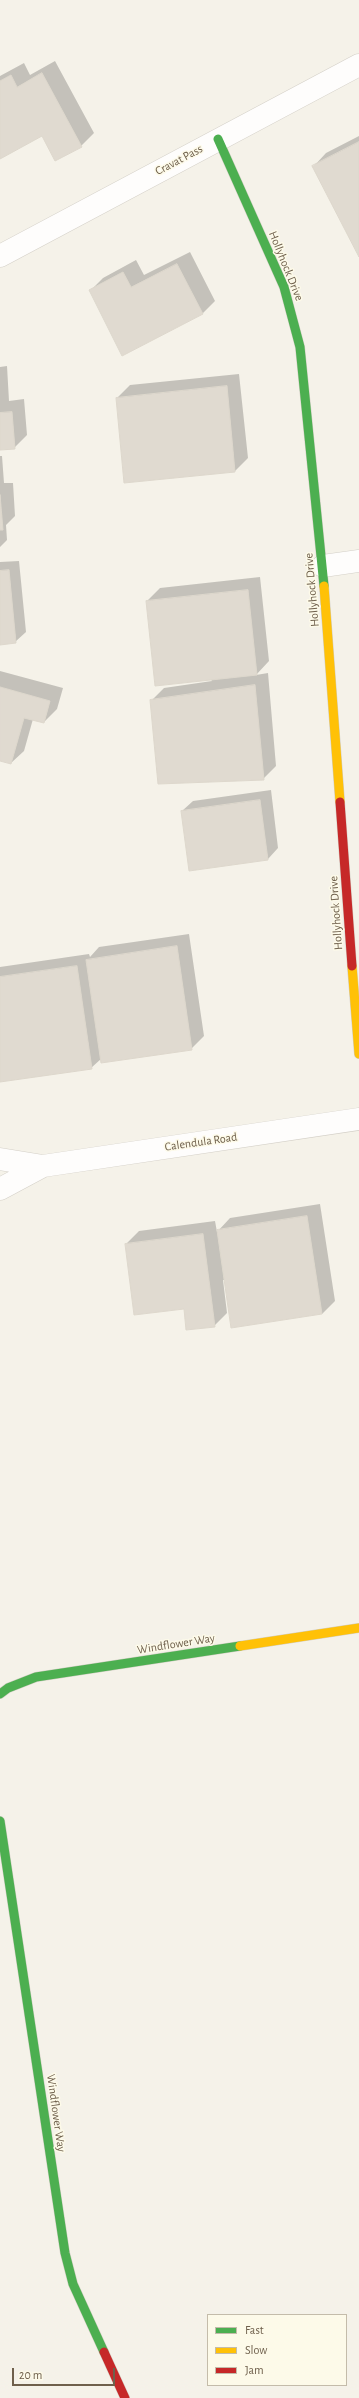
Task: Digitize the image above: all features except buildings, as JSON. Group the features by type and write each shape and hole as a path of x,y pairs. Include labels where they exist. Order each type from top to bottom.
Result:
{"street":[{"name":"Cravat Pass","path":"0,256 359,65"},
{"name":"Hollyhock Drive","path":"218,139 284,287 293,315 300,348 323,566 359,1054"},
{"path":"323,566 359,561"},
{"name":"Calendula Road","path":"0,1159 43,1166 359,1119"},
{"name":"Calendula Road","path":"0,1189 43,1166"},
{"name":"Windflower Way","path":"0,1694 8,1688 36,1677 359,1628"},
{"name":"Windflower Way","path":"0,1821 64,2254 73,2284 125,2398"}],"traffic: fast":[{"path":"218,139 284,287 300,347 324,586"},
{"path":"0,1694 8,1688 36,1677 240,1646"},
{"path":"0,1821 65,2253 73,2284 104,2352"}],"traffic: slow":[{"path":"324,586 340,802"},
{"path":"352,966 359,1054"},
{"path":"240,1646 359,1628"}],"traffic: jam":[{"path":"340,802 352,966"},
{"path":"104,2352 125,2398"}]}
